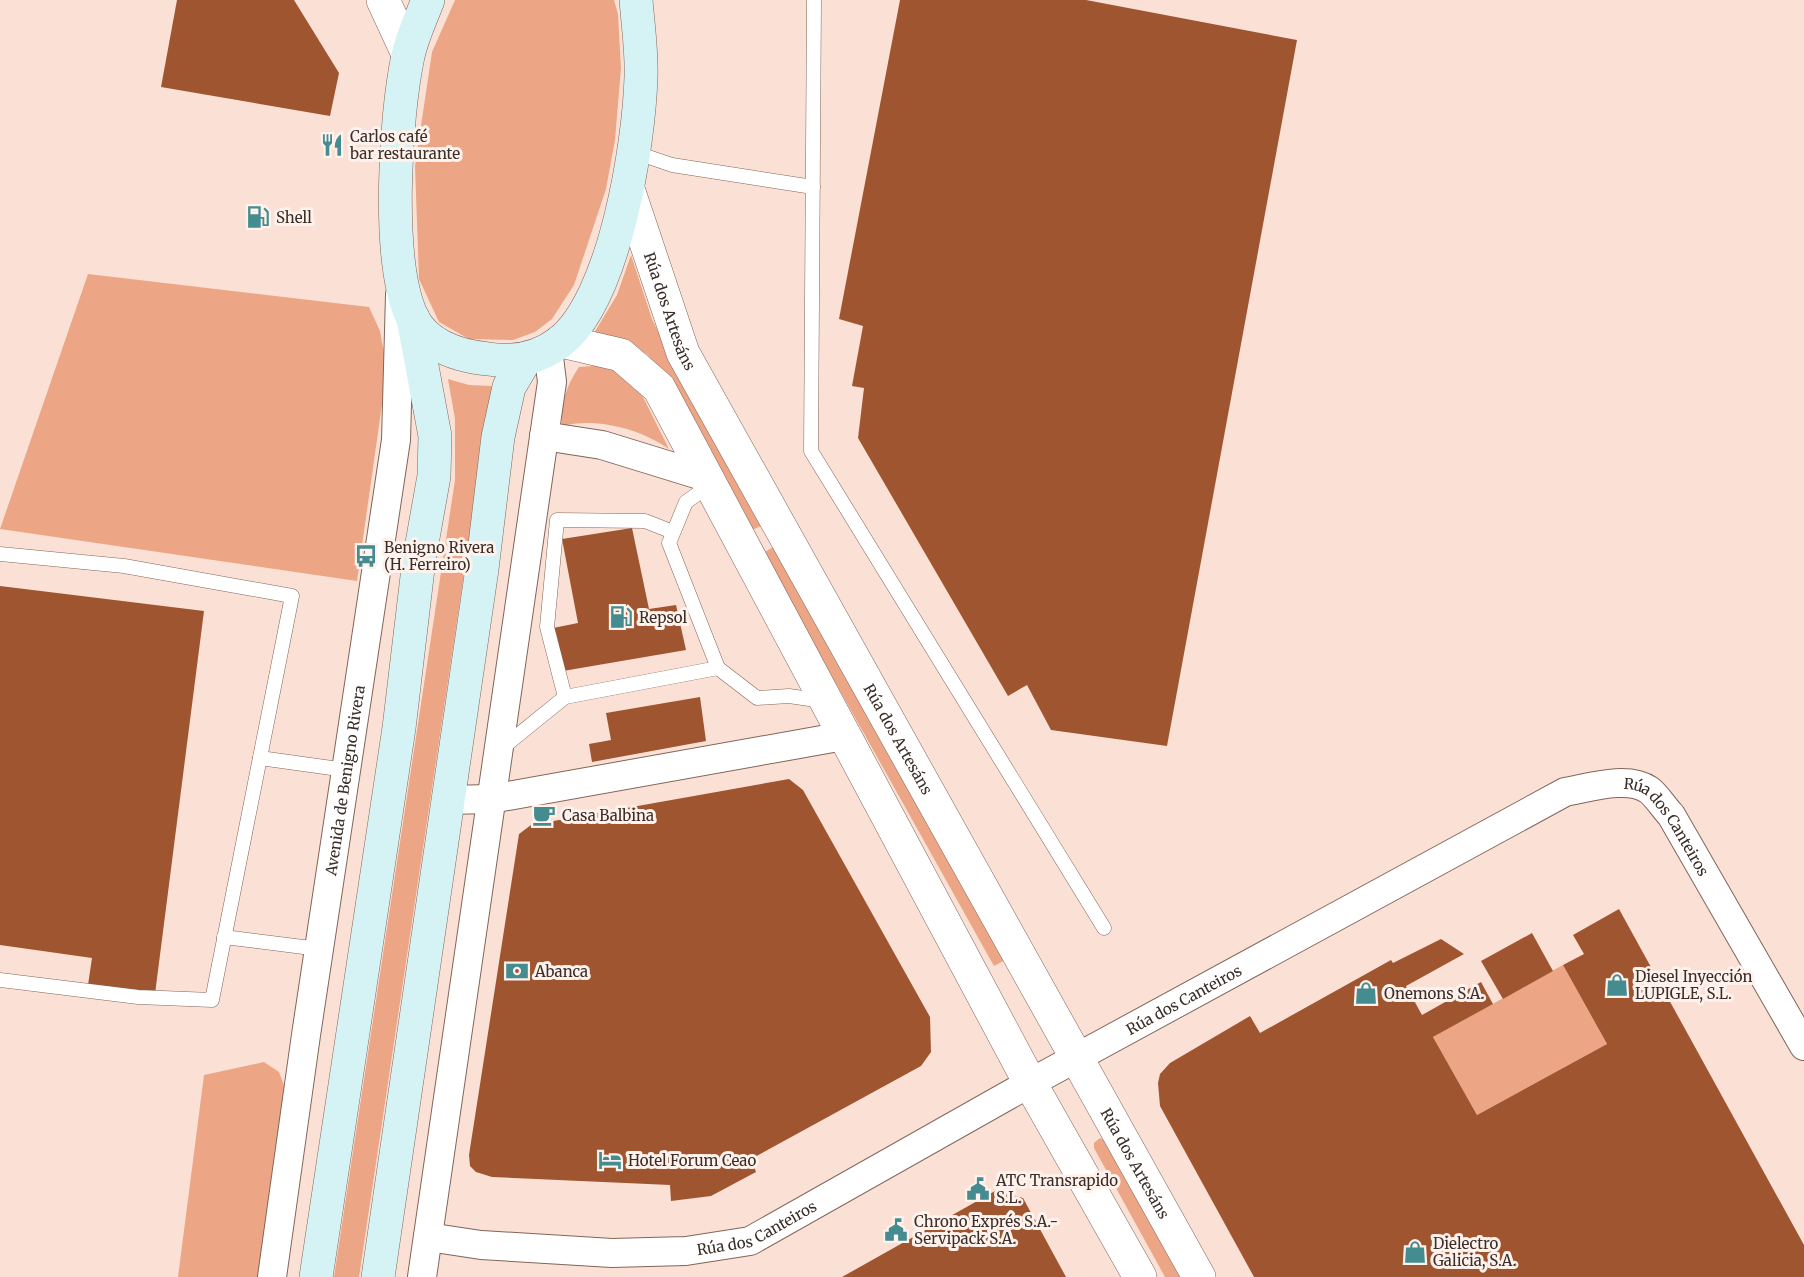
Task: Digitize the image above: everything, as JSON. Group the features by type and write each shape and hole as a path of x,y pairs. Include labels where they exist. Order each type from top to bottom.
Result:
{"main road":[{"path":"316,1277 397,740 419,560 434,476 435,436 413,318 401,281 394,192 408,54 428,0"},
{"path":"378,1277 482,569 498,437 509,387 545,350 577,324 591,302 606,265 628,189 634,152 641,77 636,0"},
{"path":"413,318 434,342 460,356 501,361 545,350"}],"street":[{"path":"383,0 408,54"},
{"name":"Rúa dos Artesáns","path":"628,189 683,353 1199,1277"},
{"name":"Avenida de Benigno Rivera","path":"272,1277 396,440 401,281"},
{"path":"422,1277 498,752 542,542 544,436 552,382 545,350 621,356 659,388 1030,1083 1140,1277"},
{"path":"544,436 602,445 708,481"},
{"path":"447,800 491,799 844,736"},
{"name":"Rúa dos Canteiros","path":"428,1237 481,1245 612,1253 686,1251 750,1241 1030,1083 1565,792 1628,783 1648,789 1671,815 1804,1046"}],"lane":[{"path":"814,0 811,450 1104,928"},
{"path":"634,152 672,165 813,187"},
{"path":"708,481 686,502 669,543 718,668 757,698 789,696 825,701"},
{"path":"564,697 547,627 542,542 557,520 645,521 673,532"},
{"path":"0,554 124,566 292,596 212,1000 138,997 0,980"},
{"path":"498,752 564,697 718,668"},
{"path":"260,758 346,770"},
{"path":"225,937 319,949"}],"shaded area":[{"path":"455,0 614,0 618,14 621,68 615,140 606,189 574,285 552,319 535,332 513,340 469,339 439,322 419,279 415,166 432,52"},
{"path":"631,255 652,319 667,350 763,525 750,531 667,382 648,355 623,340 594,333 617,295"},
{"path":"88,274 369,307 380,331 387,369 357,581 0,529"},
{"path":"604,365 626,376 643,397 669,449 645,436 618,427 589,423 562,426 565,395 579,367"},
{"path":"448,379 469,385 492,386 359,1277 334,1277 455,480 455,419"},
{"path":"775,546 1007,959 994,966 763,553"},
{"path":"1563,965 1607,1044 1477,1115 1433,1037"},
{"path":"264,1062 279,1072 285,1088 260,1277 178,1277 204,1075"},
{"path":"1100,1138 1104,1140 1181,1277 1165,1277 1094,1148 1094,1143"}],"building":[{"path":"177,0 294,0 339,73 330,116 161,87"},
{"path":"900,0 1086,0 1297,40 1167,746 1051,730 1027,685 1008,696 858,438 864,388 852,386 863,326 839,319"},
{"path":"632,528 649,609 676,605 686,650 563,671 553,628 578,623 562,539"},
{"path":"0,586 204,611 155,994 88,985 92,958 0,945"},
{"path":"700,697 706,741 592,762 589,744 611,740 606,713"},
{"path":"789,779 803,790 930,1017 931,1052 921,1066 751,1159 756,1172 711,1196 671,1201 670,1185 492,1177 476,1172 470,1166 469,1155 519,834 531,825"},
{"path":"1619,909 1804,1245 1804,1277 1254,1277 1160,1106 1158,1083 1160,1074 1170,1063 1250,1016 1260,1033 1391,960 1393,963 1441,939 1464,954 1406,986 1422,1015 1481,982 1493,1004 1433,1037 1477,1115 1607,1044 1563,965 1584,954 1573,935"},
{"path":"1532,933 1553,971 1503,999 1481,961"},
{"path":"995,1191 1023,1198 1066,1277 842,1277"}],"place":[{"name":"Carlos café bar restaurante","path":"332,145"},
{"name":"Shell","path":"258,217"},
{"name":"Benigno Rivera (H. Ferreiro)","path":"366,556"},
{"name":"Repsol","path":"621,617"},
{"name":"Casa Balbina","path":"544,815"},
{"name":"Abanca","path":"517,971"},
{"name":"Diesel Inyección LUPIGLE, S.L.","path":"1617,985"},
{"name":"Onemons S.A.","path":"1366,993"},
{"name":"Hotel Forum Ceao","path":"610,1160"},
{"name":"ATC Transrapido S.L.","path":"978,1189"},
{"name":"Chrono Exprés S.A.- Servipack S.A.","path":"896,1230"},
{"name":"Dielectro Galicia, S.A.","path":"1415,1252"}]}
